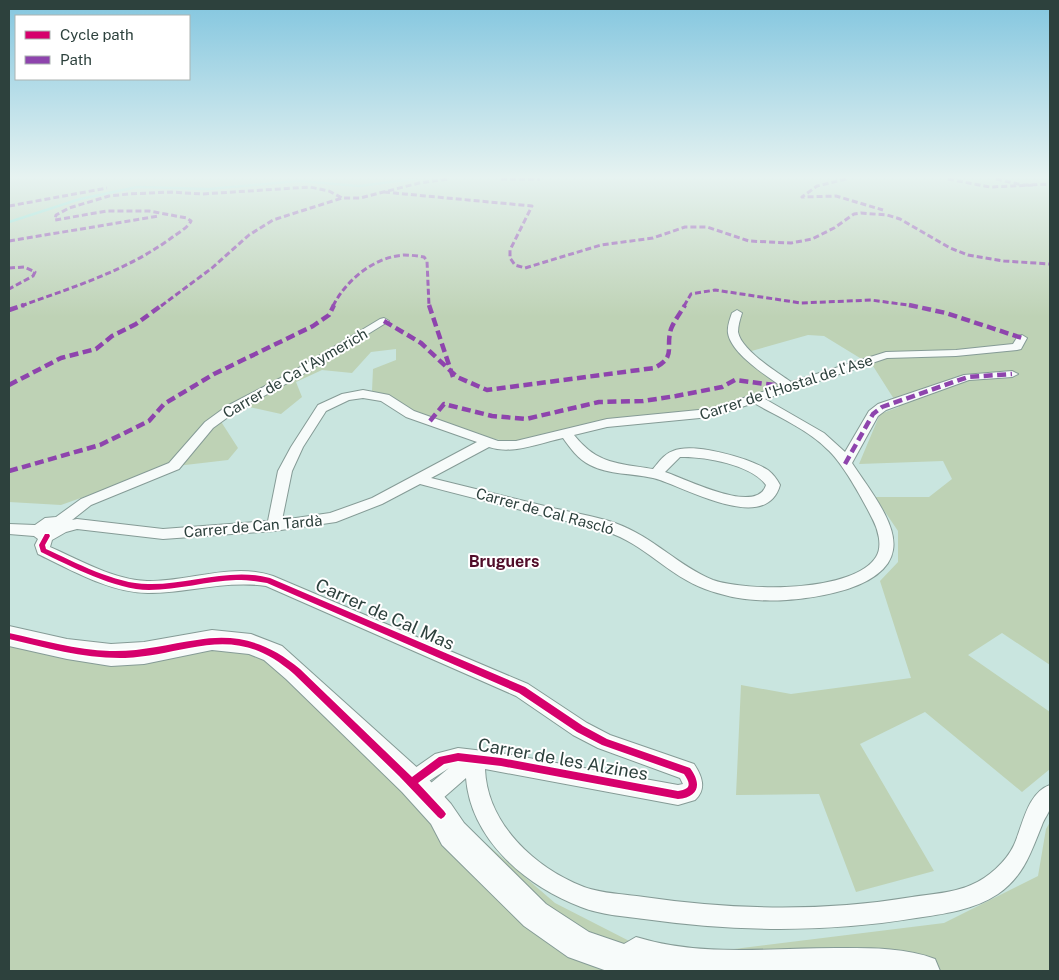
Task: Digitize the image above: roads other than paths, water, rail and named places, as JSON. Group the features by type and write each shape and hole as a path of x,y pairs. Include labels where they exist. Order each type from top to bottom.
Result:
{"main road":[{"path":"9,636 67,649 111,655 144,653 193,642 227,641 251,644 273,653 295,671 427,799 455,821 536,905 581,934 648,958 703,967 872,964 923,971"},
{"path":"427,799 453,834 535,915 580,945 653,971"}],"street":[{"path":"737,313 733,329 734,336 746,352 790,388"},
{"name":"Carrer de Ca l'Aymerich","path":"52,529 86,502 174,466 209,424 231,409 296,374 384,321"},
{"name":"Carrer de l'Hostal de l'Ase","path":"274,526 285,471 297,447 318,413 338,400 363,394 385,398 410,414 487,442 516,445 614,422 710,414 886,355 956,353 999,349 1016,346 1022,338"},
{"path":"756,399 828,442 845,464 873,414 882,406 968,377 1012,374"},
{"path":"566,432 582,453 596,462 620,470 656,474 732,502 762,499 771,492 772,485 768,477 760,471 730,461 695,454 680,453 674,455 656,474"},
{"name":"Carrer de Can Tardà","path":"52,529 77,524 163,534 274,526 331,518 354,511 487,442"},
{"name":"Carrer de Cal Rascló","path":"418,479 610,527 630,536 699,580 730,590 761,594 804,593 832,587 865,575 879,565 886,554 887,539 878,511 845,464"},
{"path":"9,529 52,529"},
{"name":"Carrer de Cal Mas","path":"52,529 42,546 43,550 133,586 148,587 248,577 263,578 280,584 522,690 605,742 679,766 687,771 692,780 692,788 686,795"},
{"path":"475,758 477,789 494,830 518,855 544,876 582,897 663,911 719,917 802,918 861,914 901,910 976,895 1002,879 1021,853 1041,803 1050,795"},
{"name":"Carrer de les Alzines","path":"427,799 475,758 686,795"}],"district":[{"name":"Bruguers","path":"504,561"}]}
